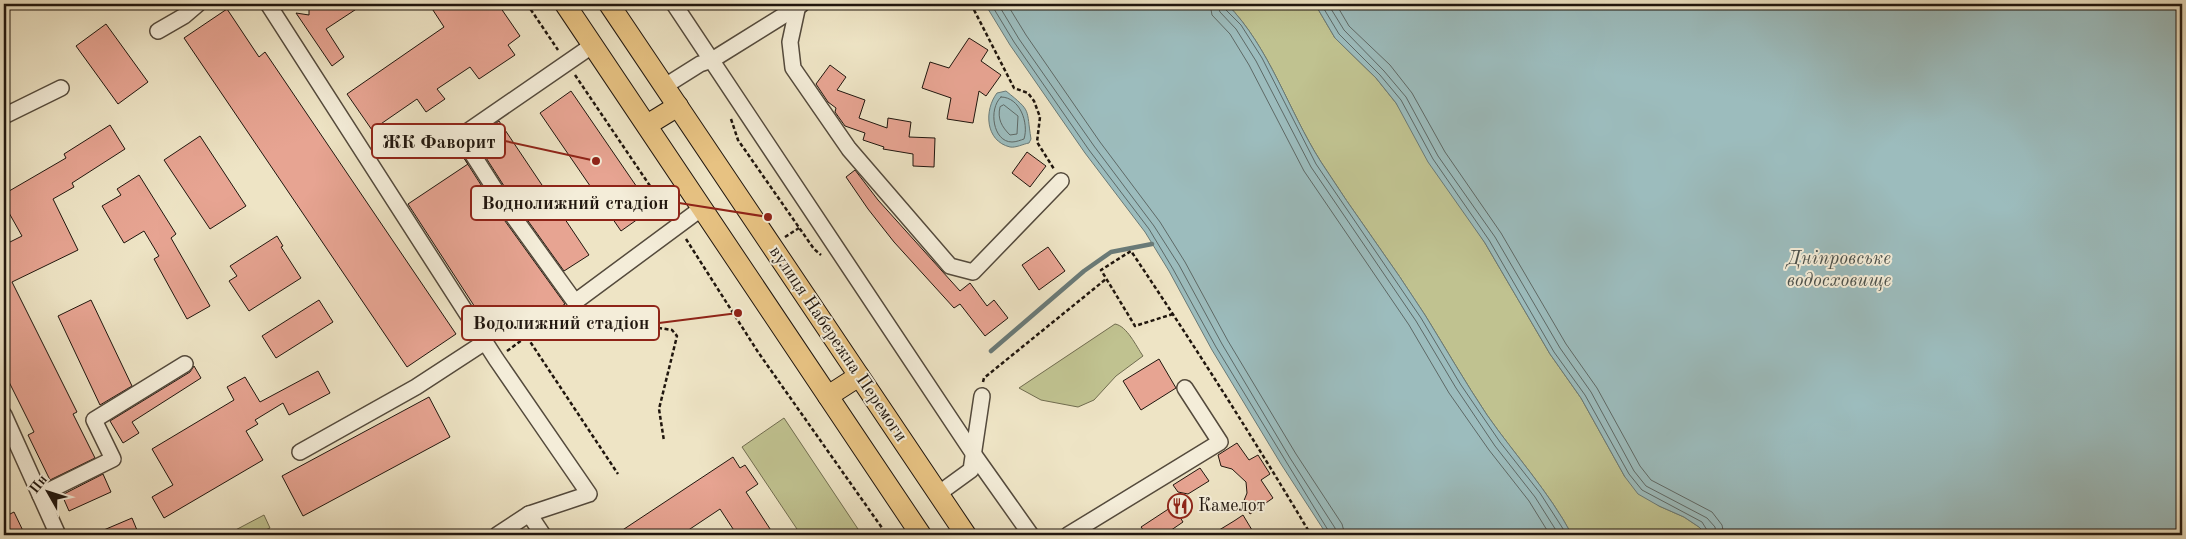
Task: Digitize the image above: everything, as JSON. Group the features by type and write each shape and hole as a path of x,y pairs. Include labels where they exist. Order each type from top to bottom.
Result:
{"main road":[{"name":"вулиця Набережна Перемоги","path":"566,4 921,535"},
{"name":"вулиця Набережна Перемоги","path":"609,4 966,535"},
{"path":"647,125 678,106"},
{"path":"828,396 859,376"}],"street":[{"path":"158,31 184,16 198,4"},
{"path":"268,4 496,359 589,494 529,514 497,535"},
{"path":"674,4 975,456 1031,535"},
{"path":"665,86 700,64 712,60 800,4"},
{"path":"800,4 790,42 793,68 850,149 950,266 973,272 1061,181"},
{"path":"593,45 461,136 574,311 677,225 702,208"},
{"path":"4,116 61,88"},
{"path":"300,452 416,387 485,342"},
{"path":"40,494 113,459 94,420 185,364"},
{"path":"1068,535 1220,442 1185,388"},
{"path":"938,494 971,470 975,456 982,396"},
{"path":"4,416 58,535"},
{"path":"529,514 543,535"}],"path":[{"path":"527,4 559,51"},
{"path":"971,4 1014,88 1028,93 1034,101 1040,116 1037,142 1061,181"},
{"path":"570,67 677,225 758,352 887,535"},
{"path":"783,238 816,217"},
{"path":"1173,314 1135,326 1100,270 1131,251 1173,314 1262,452 1311,535"},
{"path":"982,396 984,378 1106,279"},
{"path":"560,313 574,311"},
{"path":"496,359 560,313 574,311 672,330 676,336 659,410 664,441"},
{"path":"527,337 618,474"}],"green space":[{"path":"1227,4 1315,4 1335,38 1376,78 1396,103 1485,243 1550,354 1581,398 1625,477 1659,506 1684,517 1707,535 1572,535 1542,489 1487,415 1425,315 1321,162 1267,60 1242,21"},
{"path":"1115,324 1127,332 1143,356 1116,376 1094,400 1078,407 1041,400 1019,388"},
{"path":"784,418 862,535 801,535 742,447"},
{"path":"264,515 270,528 255,535 226,535"}],"water":[{"path":"985,4 1227,4 1242,21 1267,60 1321,162 1425,315 1487,415 1542,489 1572,535 1327,535 1281,464 1212,350 1169,271 1145,232 1085,153 1010,45"},
{"name":"Дніпровське водосховище","path":"1315,4 2182,4 2182,535 1707,535 1684,517 1638,494 1625,477 1581,398 1550,354 1485,243 1428,162 1396,103 1376,78 1335,38"},
{"path":"1006,91 1026,111 1031,139 1029,143 1010,147 1002,144 991,132 989,124 990,108 997,93"}],"building":[{"path":"324,4 364,4 326,29 344,57 332,66 296,13 309,15 309,8 317,8"},
{"path":"429,4 498,4 520,36 508,45 515,55 479,79 470,67 437,89 445,99 426,112 417,99 372,130 347,94 444,27"},
{"path":"227,9 259,57 265,52 456,334 407,367 184,38"},
{"path":"106,24 148,82 118,104 76,46"},
{"path":"969,38 988,50 981,61 1001,75 986,96 979,91 973,123 947,119 951,98 922,88 930,62 949,68"},
{"path":"830,65 846,77 837,90 865,100 859,118 887,128 888,118 911,122 909,137 935,138 934,167 913,166 913,154 883,149 884,147 863,140 865,133 845,126 835,112 836,108 828,102 816,84"},
{"path":"571,91 652,209 621,231 540,113"},
{"path":"499,121 589,255 564,271 513,200 474,139"},
{"path":"110,125 125,149 72,183 74,187 53,199 78,250 12,282 77,412 73,414 95,458 50,480 28,435 34,432 4,372 4,245 22,236 4,204 4,194 66,158 64,154"},
{"path":"200,136 246,206 210,229 164,160"},
{"path":"1027,152 1046,166 1030,187 1012,173"},
{"path":"468,164 497,210 565,304 517,335 501,310 484,321 408,204"},
{"path":"855,170 878,200 960,291 970,283 987,306 994,300 1008,318 985,336 960,304 954,308 894,242 868,209 846,177"},
{"path":"139,175 176,234 171,238 210,306 187,319 154,259 159,256 144,231 124,243 102,206 121,195 117,189"},
{"path":"277,236 283,246 281,247 301,278 249,311 229,281 237,276 230,266"},
{"path":"1048,247 1065,271 1039,290 1022,265"},
{"path":"91,300 132,386 100,405 58,316"},
{"path":"319,300 333,322 276,358 262,336"},
{"path":"1159,359 1176,388 1141,410 1123,381"},
{"path":"194,366 201,378 132,422 139,433 123,443 110,421 190,372"},
{"path":"318,371 330,393 289,415 283,403 255,420 258,424 246,431 263,460 164,518 152,497 173,485 152,449 234,400 227,387 245,377 260,402"},
{"path":"429,397 450,437 303,516 282,476"},
{"path":"1237,443 1249,460 1258,455 1270,474 1261,480 1273,498 1250,514 1243,503 1247,493 1246,482 1232,469 1221,466 1218,455"},
{"path":"733,457 740,468 745,465 758,484 746,492 774,535 737,535 720,509 681,535 615,535"},
{"path":"1200,468 1209,481 1188,494 1178,492 1173,485"},
{"path":"103,474 111,492 69,511 62,495"},
{"path":"1173,506 1183,522 1164,535 1147,535 1141,527"},
{"path":"14,512 25,535 4,535 4,517"},
{"path":"1243,515 1255,535 1211,535 1234,521"},
{"path":"132,518 139,535 92,535"}],"waterway":[{"path":"991,351 1084,271 1111,252 1152,244"}],"place":[{"name":"ЖК Фаворит","path":"596,161"},
{"name":"Воднолижний стадіон","path":"768,217"},
{"name":"Водолижний стадіон","path":"738,313"},
{"name":"Камелот","path":"1180,506"}]}
